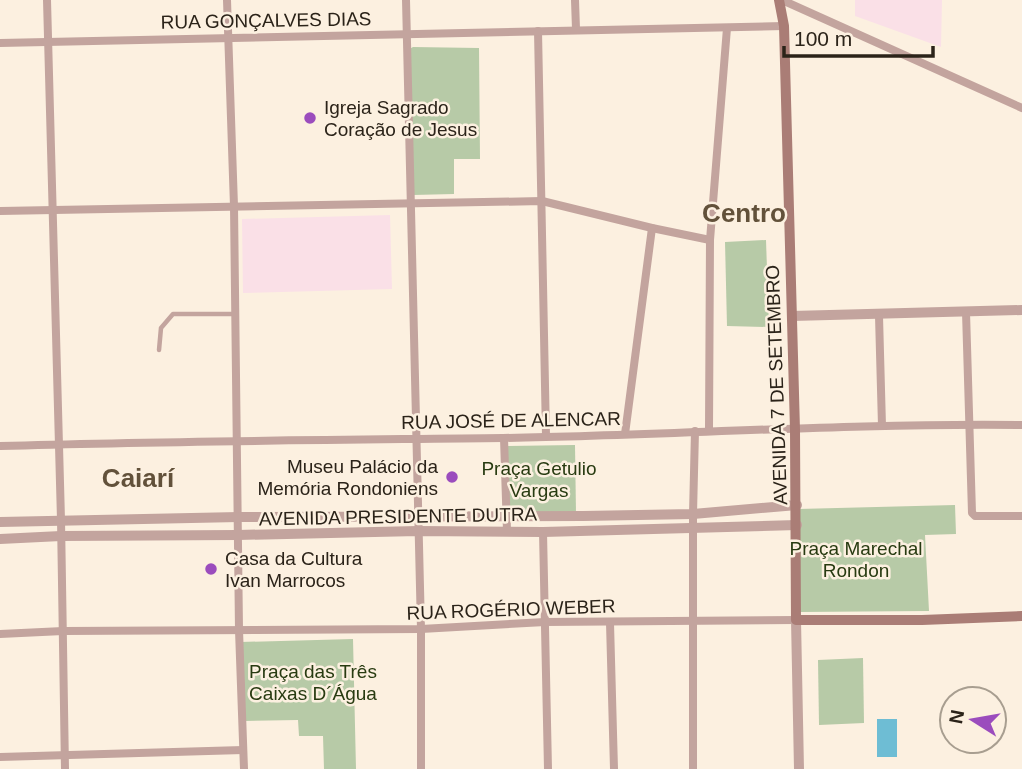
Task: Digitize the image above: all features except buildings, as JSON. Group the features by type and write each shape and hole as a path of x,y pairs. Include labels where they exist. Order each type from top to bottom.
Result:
{"main road":[{"name":"AVENIDA 7 DE SETEMBRO","path":"780,0 784,26 797,505 796,620"},
{"name":"RUA ROGÉRIO WEBER","path":"796,620 922,620 1022,616"}],"street":[{"path":"47,0 65,769"},
{"path":"227,0 234,206 239,630 244,769"},
{"path":"406,0 421,629 421,769"},
{"path":"575,0 576,29"},
{"path":"780,0 1022,108"},
{"name":"RUA GONÇALVES DIAS","path":"0,43 784,26"},
{"path":"709,430 710,240 727,28"},
{"path":"538,31 546,436"},
{"path":"0,211 542,201 710,240"},
{"path":"625,434 652,228"},
{"path":"792,316 879,316 1022,310"},
{"path":"966,312 973,515 1022,516"},
{"path":"879,316 882,426"},
{"name":"RUA JOSÉ DE ALENCAR","path":"0,446 238,440 504,438 709,430 1022,425"},
{"path":"693,769 695,431"},
{"path":"504,438 507,531"},
{"name":"AVENIDA PRESIDENTE DUTRA","path":"0,522 239,517 693,514 797,505"},
{"name":"AVENIDA PRESIDENTE DUTRA","path":"0,539 418,531 543,532 797,525"},
{"path":"543,532 548,769"},
{"name":"RUA ROGÉRIO WEBER","path":"0,634 63,631 421,629 545,622 796,620"},
{"name":"AVENIDA 7 DE SETEMBRO","path":"796,620 799,769"},
{"path":"610,623 614,769"},
{"path":"0,757 243,750"}],"lane":[{"path":"159,350 161,328 173,314 236,314"}],"shaded area":[{"path":"855,0 942,0 941,47 855,16"},
{"path":"390,215 392,289 243,293 242,219"}],"green space":[{"path":"413,47 479,48 480,159 454,159 454,194 413,195 406,51"},
{"path":"766,240 769,327 727,326 725,242"},
{"name":"Praça Getulio Vargas","path":"575,445 576,513 503,514 502,446"},
{"name":"Praça Marechal Rondon","path":"955,505 956,534 925,535 929,611 800,612 798,509"},
{"name":"Praça das Três Caixas D´Água","path":"353,639 356,769 324,769 323,736 299,736 298,720 244,721 241,642"},
{"path":"863,658 864,723 819,725 818,660"}],"water":[{"path":"877,719 897,719 897,757 877,757"}],"place":[{"name":"Igreja Sagrado Coração de Jesus","path":"310,118"},
{"name":"Museu Palácio da Memória Rondoniens","path":"452,477"},
{"name":"Casa da Cultura Ivan Marrocos","path":"211,569"}],"district":[{"name":"Centro","path":"744,213"},
{"name":"Caiarí","path":"138,478"}]}
